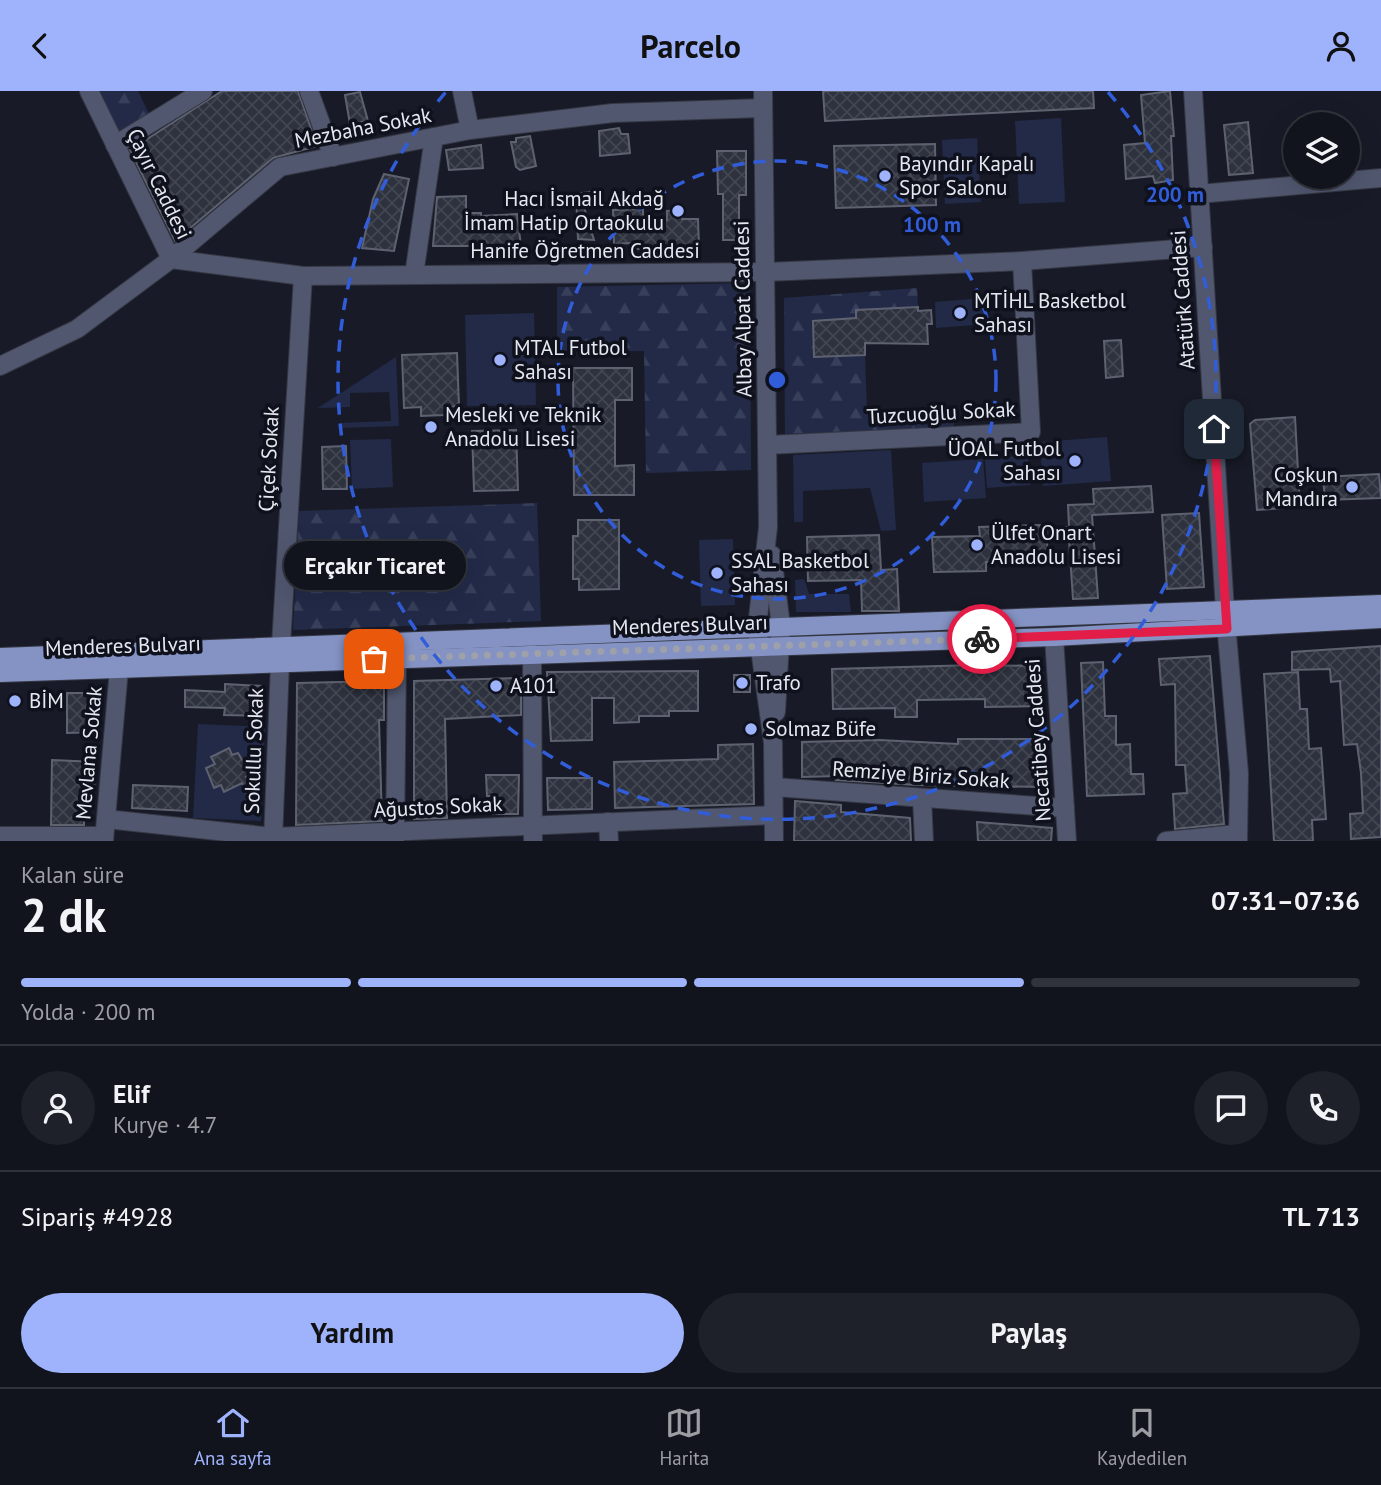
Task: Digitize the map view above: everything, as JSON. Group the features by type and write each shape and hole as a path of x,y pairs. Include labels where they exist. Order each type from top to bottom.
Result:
{"main road":[{"name":"Menderes Bulvarı","path":"0,657 281,645 758,636 1054,637 1381,604"},
{"name":"Menderes Bulvarı","path":"781,636 1226,620 1381,619"},
{"name":"Menderes Bulvarı","path":"0,673 532,653 758,636"}],"street":[{"name":"Çayır Caddesi","path":"89,91 171,259"},
{"path":"115,145 203,91"},
{"path":"309,91 333,157"},
{"path":"462,91 470,130"},
{"name":"Atatürk Caddesi","path":"1193,91 1226,620 1239,773 1237,838"},
{"name":"Mezbaha Sokak","path":"171,259 280,167 470,130 613,113 763,100"},
{"name":"Albay Alpat Caddesi","path":"763,100 768,527 758,636 773,743"},
{"path":"414,275 434,137"},
{"path":"1199,194 1381,178"},
{"name":"Hanife Öğretmen Caddesi","path":"171,259 303,275 766,272 1022,261 1203,247"},
{"path":"0,366 77,329 171,259"},
{"name":"Tuzcuoğlu Sokak","path":"767,445 1031,432 1022,261"},
{"name":"Çiçek Sokak","path":"281,645 303,275"},
{"name":"Albay Alpat Caddesi","path":"768,527 781,636 773,743 774,841"},
{"name":"Necatibey Caddesi","path":"1054,637 1067,841"},
{"path":"532,653 533,833"},
{"path":"395,836 397,658"},
{"name":"Sokullu Sokak","path":"273,839 280,663"},
{"name":"Mevlana Sokak","path":"105,832 119,669"},
{"name":"Remziye Biriz Sokak","path":"774,787 1065,808"},
{"path":"922,798 924,841"},
{"name":"Ağustos Sokak","path":"0,836 105,832 273,839 533,833 608,822 773,815"},
{"path":"608,822 609,841"},
{"path":"1166,841 1237,838"}],"green space":[{"path":"99,91 138,91 150,116 120,134"},
{"path":"1061,118 1065,202 1019,204 1015,121"},
{"path":"977,138 981,202 945,204 942,140"},
{"path":"750,283 751,470 646,473 644,351 557,351 557,287"},
{"path":"917,288 918,307 856,310 856,326 850,319 813,321 814,357 865,355 867,413 954,408 954,427 785,434 784,298"},
{"name":"MTİHL Basketbol Sahası","path":"984,298 986,324 936,328 935,302"},
{"name":"MTAL Futbol Sahası","path":"534,313 536,405 467,406 465,315"},
{"path":"396,357 399,426 339,428 339,423 391,421 389,392 350,393 350,407 318,408"},
{"name":"ÜOAL Futbol Sahası","path":"1107,437 1111,481 1043,486 1040,442"},
{"path":"391,439 393,487 352,489 350,440"},
{"path":"891,450 896,530 881,531 870,488 803,491 803,522 794,522 793,455"},
{"path":"1028,455 1030,485 987,488 985,459"},
{"path":"983,459 986,498 924,502 922,463"},
{"path":"537,503 541,621 293,630 299,511"},
{"name":"SSAL Basketbol Sahası","path":"733,539 735,605 701,606 699,540"},
{"path":"804,579 809,594 849,594 851,612 796,612 795,580"},
{"path":"198,724 265,727 261,821 193,818"}],"building":[{"path":"222,91 298,91 317,146 273,158 175,241 130,150"},
{"path":"823,91 1093,91 1094,108 825,121"},
{"path":"1170,91 1174,136 1171,136 1173,180 1155,183 1153,176 1126,179 1124,145 1145,143 1141,95"},
{"path":"360,92 368,121 350,124 345,95"},
{"path":"1248,122 1253,173 1229,175 1224,125"},
{"path":"619,128 621,134 628,134 630,153 600,156 599,131"},
{"path":"530,136 536,166 520,170 516,167 511,142 516,142 516,138"},
{"name":"Bayındır Kapalı Spor Salonu","path":"935,144 936,205 836,208 834,146"},
{"path":"481,145 483,168 449,170 446,150"},
{"path":"717,151 746,151 746,195 739,195 739,240 723,240 723,194 718,194"},
{"path":"384,174 409,179 394,251 362,248 373,199"},
{"path":"589,192 590,207 584,207 594,240 578,239 576,194"},
{"path":"466,196 466,213 481,213 481,216 517,214 521,246 433,246 437,197"},
{"path":"643,209 643,221 667,220 667,211 682,210 682,219 698,219 699,247 630,249 630,243 614,244 613,210"},
{"path":"918,307 918,311 931,310 932,324 927,324 928,344 865,343 865,355 814,357 813,321 856,318 856,310"},
{"path":"1121,340 1123,376 1106,378 1104,341"},
{"path":"457,353 459,406 445,407 445,415 421,416 421,407 404,408 402,355"},
{"path":"573,368 632,368 632,400 615,400 615,466 634,465 634,495 574,495"},
{"path":"1295,417 1300,507 1257,510 1250,424 1255,420"},
{"path":"516,430 518,490 474,491 472,431"},
{"path":"346,446 347,489 323,489 322,447"},
{"name":"Coşkun Mandıra","path":"1379,474 1381,498 1325,500 1323,477"},
{"path":"1151,486 1153,512 1092,515 1098,598 1073,599 1069,540 1047,541 1048,561 986,562 986,571 934,572 932,537 980,536 979,527 1069,527 1068,505 1094,504 1093,489"},
{"path":"1199,513 1204,587 1167,589 1162,515"},
{"path":"578,520 619,520 619,589 579,590 579,579 573,579 573,536 578,536"},
{"path":"879,535 881,570 897,569 899,611 862,611 861,580 808,581 807,537"},
{"path":"1381,646 1381,837 1351,839 1350,814 1363,813 1361,773 1357,744 1344,745 1340,681 1331,682 1330,669 1292,670 1292,652"},
{"path":"1210,656 1224,824 1175,829 1173,794 1187,793 1185,765 1176,765 1175,684 1161,685 1159,659"},
{"path":"1103,662 1105,716 1116,716 1116,745 1130,744 1131,774 1143,774 1144,794 1087,796 1081,663"},
{"path":"1042,666 1043,706 985,707 985,699 917,700 917,717 895,717 895,708 833,709 832,669"},
{"path":"698,671 698,711 669,711 669,716 639,716 639,722 614,723 614,698 592,698 592,740 551,741 547,672"},
{"path":"1298,672 1300,709 1307,709 1309,749 1321,748 1326,819 1312,820 1313,841 1274,841 1264,674"},
{"name":"Trafo","path":"734,675 750,675 750,692 734,692"},
{"path":"521,678 521,715 445,719 447,818 414,819 414,681"},
{"path":"384,681 384,720 379,720 382,821 296,825 297,683"},
{"path":"225,684 263,686 262,716 224,715 225,708 185,707 185,690 225,692"},
{"path":"67,693 99,693 99,732 67,733"},
{"path":"958,739 1040,739 1041,787 917,785 836,780 837,776 802,777 802,742 880,740 958,744"},
{"path":"753,744 754,804 615,808 614,762 718,759 718,745"},
{"path":"229,748 232,755 238,753 244,763 257,756 263,768 246,777 259,789 257,797 248,797 242,783 224,792 221,785 214,788 206,768 215,764 211,757"},
{"path":"52,760 96,762 94,787 85,786 84,825 51,825"},
{"path":"486,775 519,775 518,814 493,814 493,796 487,796"},
{"path":"547,778 592,778 592,809 548,810"},
{"path":"133,785 188,787 187,811 132,808"},
{"path":"795,801 841,805 841,812 910,818 911,841 794,841"},
{"path":"977,822 1052,828 1051,841 978,841"}],"way so far":[{"path":"374,659 982,639"}],"place":[{"name":"Bayındır Kapalı Spor Salonu","path":"885,176"},
{"name":"Hacı İsmail Akdağ İmam Hatip Ortaokulu","path":"678,211"},
{"name":"MTİHL Basketbol Sahası","path":"960,313"},
{"name":"MTAL Futbol Sahası","path":"500,360"},
{"name":"Mesleki ve Teknik Anadolu Lisesi","path":"431,427"},
{"name":"ÜOAL Futbol Sahası","path":"1075,461"},
{"name":"Coşkun Mandıra","path":"1352,487"},
{"name":"Ülfet Onart Anadolu Lisesi","path":"977,545"},
{"name":"SSAL Basketbol Sahası","path":"717,573"},
{"name":"Erçakır Ticaret","path":"374,659"},
{"name":"Trafo","path":"742,683"},
{"name":"A101","path":"496,686"},
{"name":"BİM","path":"15,701"},
{"name":"Solmaz Büfe","path":"751,729"}],"route":[{"path":"982,639 1227,629 1214,429"}]}
